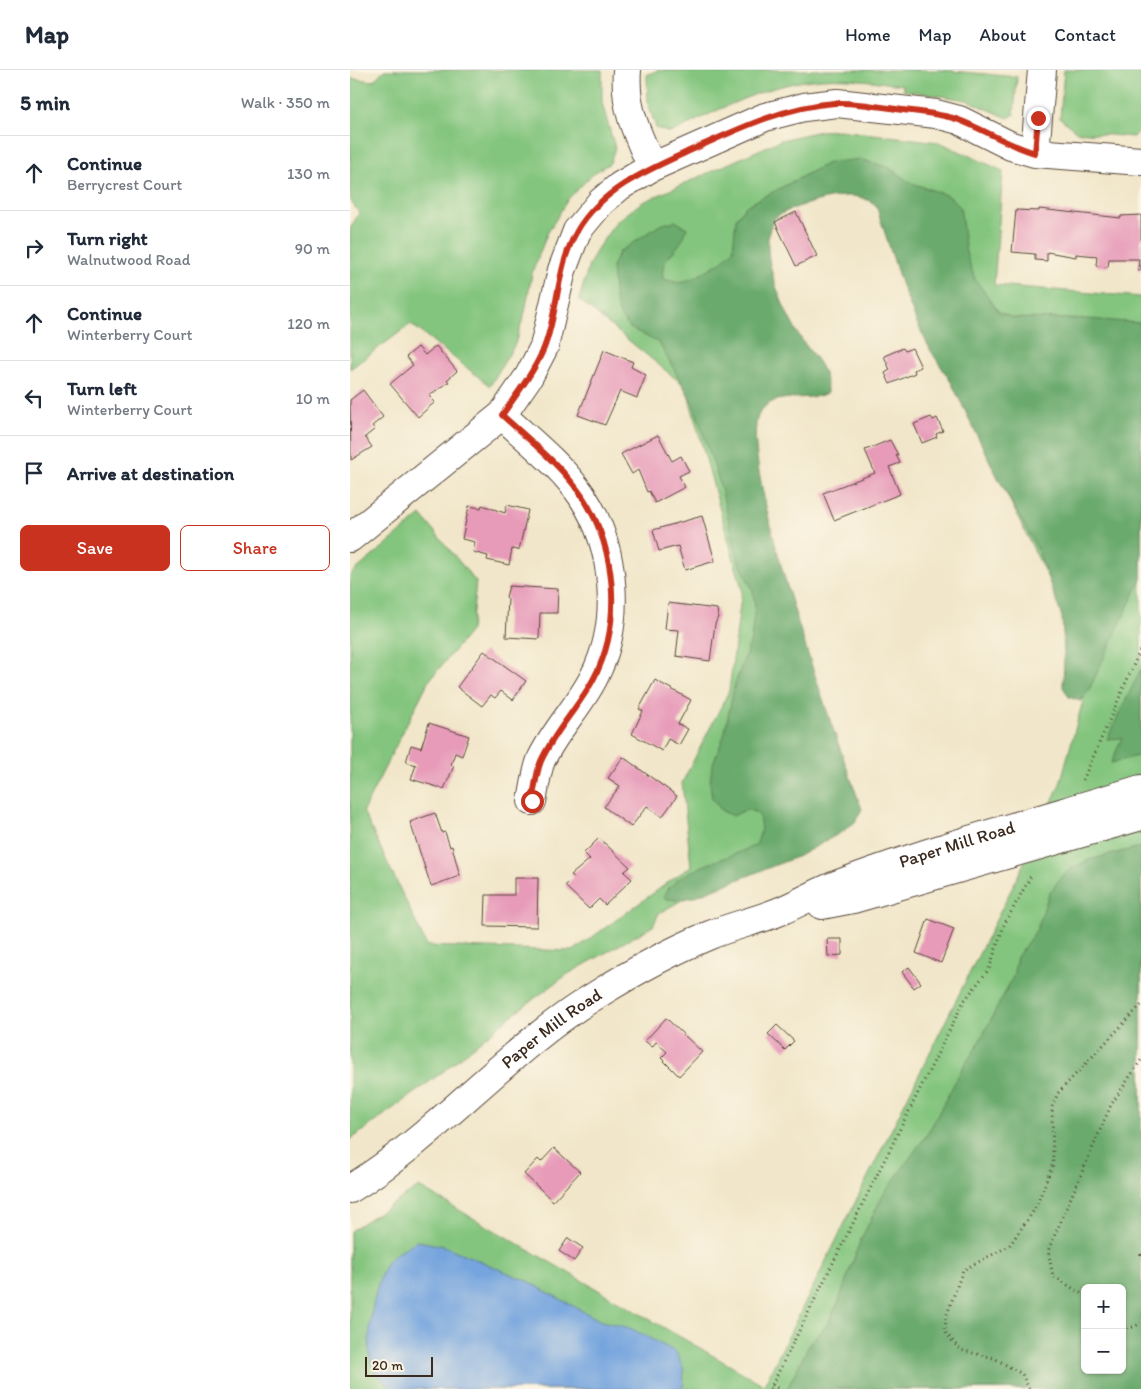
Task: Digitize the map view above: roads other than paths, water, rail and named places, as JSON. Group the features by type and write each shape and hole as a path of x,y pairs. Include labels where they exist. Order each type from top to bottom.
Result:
{"street":[{"path":"627,70 625,92 631,118 652,168"},
{"path":"1035,153 1042,70"},
{"path":"350,538 502,415 529,376 544,348 562,270 577,231 601,202 620,186 652,168 765,117 804,107 837,103 936,114 959,120 1011,146 1035,153 1141,161"},
{"path":"502,415 554,463 582,496 599,528 609,565 612,603 607,641 594,677 556,734 541,762 532,801"},
{"name":"Paper Mill Road","path":"350,1189 386,1167 434,1128 481,1083 526,1046 596,995 650,964 710,935 778,912 842,882 1141,789"},
{"name":"Paper Mill Road","path":"778,912 853,899 1141,816"}],"water":[{"path":"417,1241 444,1246 525,1280 601,1321 630,1328 676,1352 684,1370 683,1389 392,1389 373,1369 370,1356 369,1343 374,1299 386,1264 396,1254"}]}
